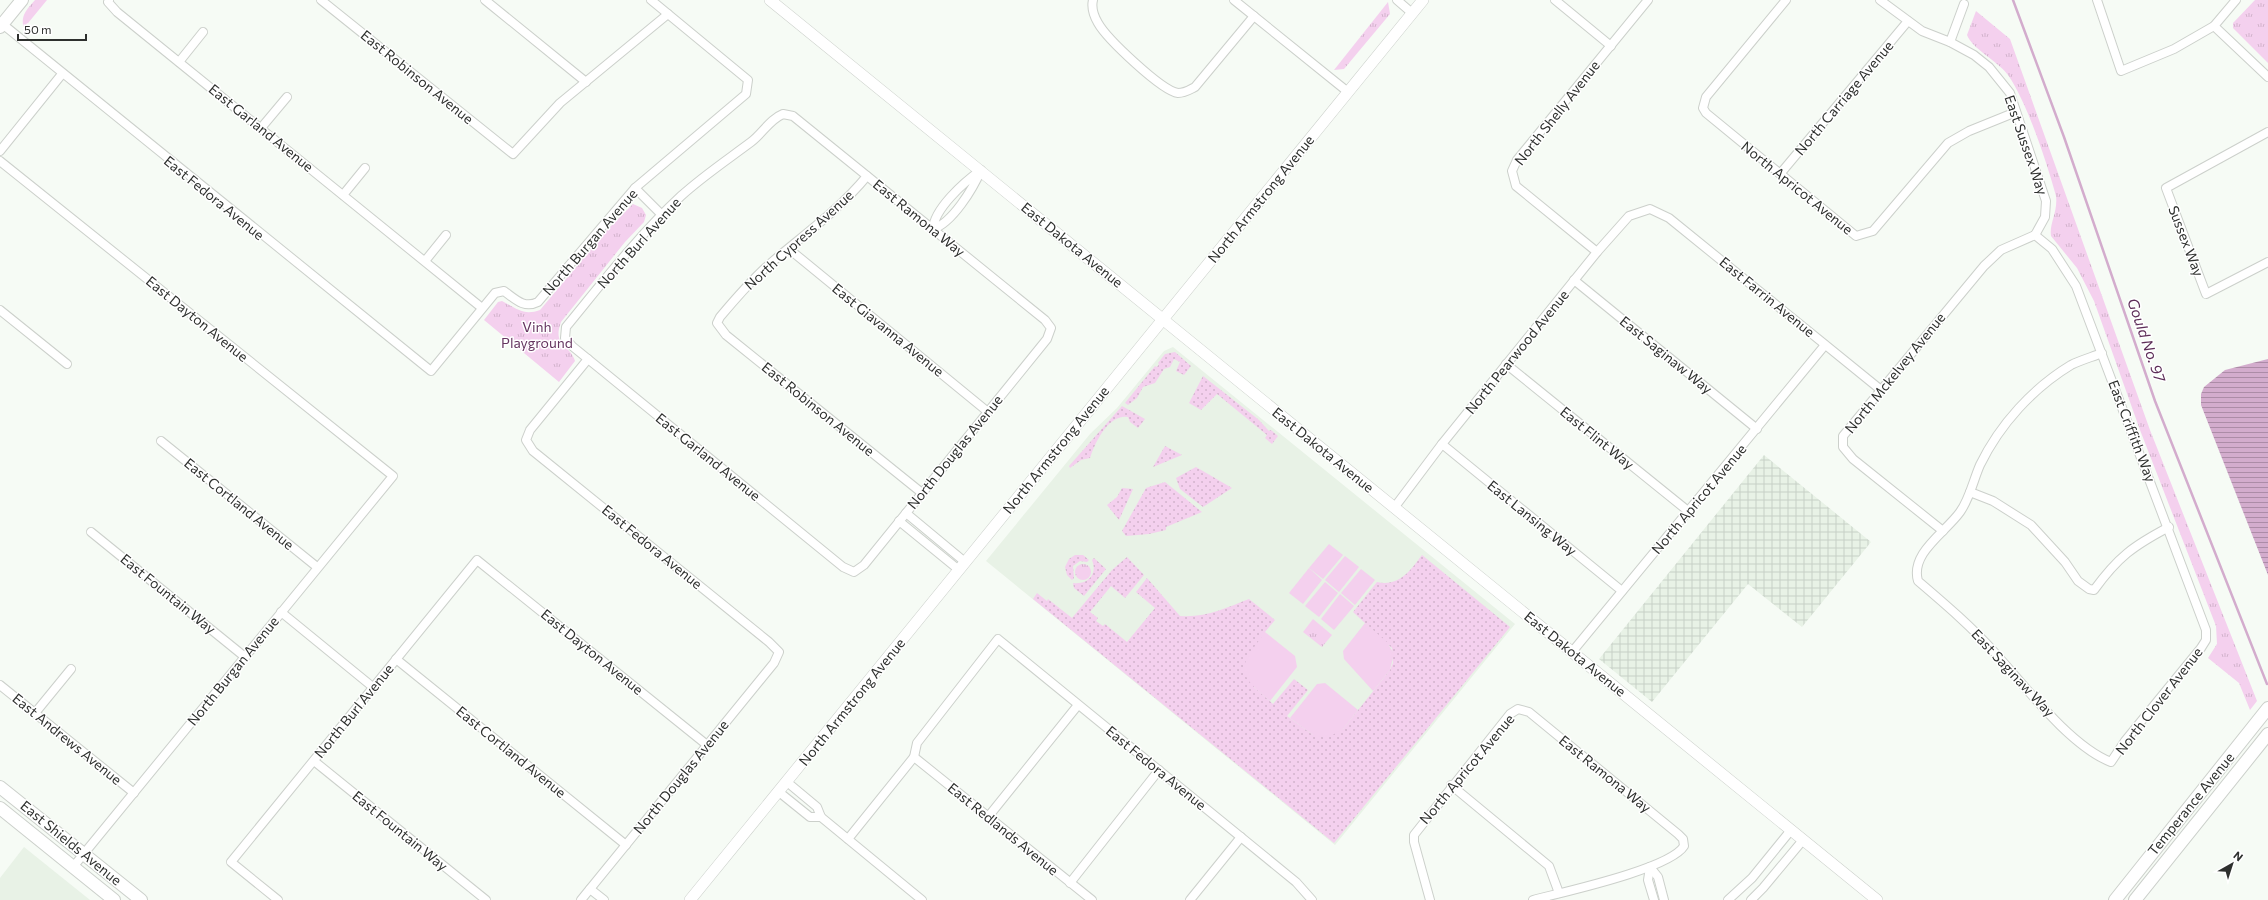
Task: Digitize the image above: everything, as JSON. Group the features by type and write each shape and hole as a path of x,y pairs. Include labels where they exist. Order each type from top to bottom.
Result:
{"main road":[{"path":"1,24 22,0"},
{"name":"Temperance Avenue","path":"2115,900 2268,708"},
{"name":"Temperance Avenue","path":"2135,900 2268,734"},
{"name":"East Shields Avenue","path":"0,787 141,900"},
{"name":"East Shields Avenue","path":"0,808 114,900"}],"street":[{"name":"East Robinson Avenue","path":"321,0 513,154 560,103 586,82"},
{"path":"485,0 586,82 668,14 651,0"},
{"name":"East Dakota Avenue","path":"770,0 1877,900"},
{"path":"1093,0 1093,12 1098,23 1110,40 1165,87 1177,92 1186,92 1195,87 1254,16"},
{"path":"1234,0 1348,92"},
{"path":"1397,0 1412,13"},
{"name":"North Armstrong Avenue","path":"690,900 1423,0"},
{"path":"1555,0 1610,46"},
{"name":"North Shelly Avenue","path":"1597,252 1516,186 1512,172 1517,160 1648,0"},
{"name":"North Apricot Avenue","path":"1786,0 1706,97 1703,108 1706,113 1856,236 1873,231 1948,143 1969,131 2016,112"},
{"name":"East Sussex Way","path":"1880,0 1922,31 1950,42 1974,55 1989,67 2010,93 2046,201 2044,217 2035,235"},
{"path":"2097,0 2121,71 2174,49 2214,26 2236,0"},
{"name":"East Garland Avenue","path":"109,1 179,62 482,308"},
{"path":"1950,42 1964,4"},
{"name":"North Burgan Avenue","path":"431,371 494,293 504,291 521,304 530,306 538,302 635,188 746,94 748,80 668,14"},
{"name":"North Carriage Avenue","path":"1780,174 1908,21"},
{"name":"East Fedora Avenue","path":"1,24 431,371"},
{"path":"2214,26 2268,77"},
{"path":"179,62 203,32"},
{"path":"0,151 62,74"},
{"path":"261,128 287,96"},
{"name":"East Ramona Way","path":"783,114 793,116 1045,320 1051,328"},
{"name":"North Burl Avenue","path":"565,338 566,327 625,255 662,215 703,177 752,141 774,119 783,114"},
{"name":"Sussex Way","path":"2268,132 2166,188 2206,294 2268,262"},
{"name":"East Dayton Avenue","path":"0,161 393,476"},
{"path":"343,195 366,168"},
{"path":"933,229 934,220 938,214 965,181 981,170"},
{"name":"North Cypress Avenue","path":"717,323 720,317 747,286 841,205 867,176"},
{"path":"635,188 662,215"},
{"name":"North Pearwood Avenue","path":"1394,508 1442,444 1597,252 1629,216 1650,209"},
{"name":"East Farrin Avenue","path":"1650,209 1669,218 1881,390"},
{"path":"425,261 446,235"},
{"name":"East Criffith Way","path":"2035,235 2052,249 2076,286 2169,527 2205,625 2206,640"},
{"name":"North Mckelvey Avenue","path":"1943,531 1853,459 1843,447 1843,436 1984,266 2001,250 2035,235"},
{"name":"East Giavanna Avenue","path":"789,249 988,412"},
{"name":"East Saginaw Way","path":"1574,280 1757,429"},
{"path":"0,310 67,364"},
{"name":"East Robinson Avenue","path":"717,323 726,335 922,493"},
{"name":"North Douglas Avenue","path":"854,572 864,565 1047,339 1051,328"},
{"name":"East Garland Avenue","path":"565,338 588,359 843,567 854,572"},
{"name":"North Apricot Avenue","path":"1572,652 1825,345"},
{"path":"1943,531 1959,513 1970,492 1980,465 2008,421 2027,399 2073,364 2102,353"},
{"name":"East Fedora Avenue","path":"588,359 530,430 526,440 533,451 769,642 779,652"},
{"name":"East Flint Way","path":"1506,364 1688,511"},
{"name":"East Cortland Avenue","path":"161,441 317,567"},
{"name":"East Lansing Way","path":"1442,444 1622,591"},
{"name":"North Burgan Avenue","path":"73,867 393,476"},
{"path":"1970,492 1993,501 2031,526 2065,562 2078,581 2089,589 2094,590 2107,572 2138,543 2169,527"},
{"path":"906,513 962,566"},
{"path":"899,521 962,566"},
{"name":"East Saginaw Way","path":"1943,531 1917,562 1916,574 1918,582 1969,625 2048,712 2101,758 2111,762"},
{"name":"East Fountain Way","path":"91,532 244,657"},
{"name":"North Burl Avenue","path":"278,900 232,862 477,560"},
{"name":"East Dayton Avenue","path":"477,560 707,745"},
{"path":"281,612 374,688"},
{"name":"East Fedora Avenue","path":"914,757 917,743 998,639 1296,882 1312,900"},
{"name":"North Clover Avenue","path":"2111,762 2125,741 2206,640"},
{"name":"North Douglas Avenue","path":"581,900 774,663 779,652"},
{"name":"East Cortland Avenue","path":"396,659 626,845"},
{"path":"35,713 71,669"},
{"name":"East Andrews Avenue","path":"0,686 134,793"},
{"path":"988,817 1078,705"},
{"name":"North Apricot Avenue","path":"1430,900 1414,842 1414,835 1451,785 1510,714 1518,709"},
{"name":"East Ramona Way","path":"1518,709 1529,712 1683,839 1684,846 1677,855 1650,867"},
{"path":"848,839 914,757"},
{"name":"East Redlands Avenue","path":"914,757 1092,900"},
{"name":"East Fountain Way","path":"314,761 486,900"},
{"path":"1070,882 1159,770"},
{"path":"787,782 817,807 821,817 922,900"},
{"path":"1451,785 1549,866 1559,893"},
{"path":"779,792 810,816 821,817"},
{"path":"1728,900 1752,878 1791,830"},
{"path":"1190,900 1241,837"},
{"path":"1750,900 1763,888 1803,840"},
{"path":"1532,900 1650,867"},
{"path":"1650,867 1648,880 1654,900"},
{"path":"1650,867 1658,877 1664,900"},
{"path":"590,889 604,900"}],"shaded area":[{"path":"1173,347 1515,624 1335,845 986,561 1090,434 1117,408 1164,351"},
{"path":"2268,359 2268,575 2201,405 2201,394 2204,387 2225,370"},
{"path":"1764,455 1871,542 1802,627 1748,584 1652,702 1599,659"},
{"path":"24,847 90,900 0,900 0,878"}],"green space":[{"path":"35,0 47,0 24,28 24,16"},
{"path":"2255,0 2268,0 2268,63 2233,28 2233,23"},
{"path":"1388,2 1390,14 1344,69 1334,70"},
{"path":"1976,11 2010,39 2150,430 2257,701 2250,710 2239,683 2208,658 2217,644 2216,626 2140,430 2094,301 2077,268 2051,236 2051,227 2056,207 2056,196 2042,150 2029,116 2008,75 1998,64 1979,50 1967,35"},
{"name":"Vinh Playground","path":"633,204 642,208 646,215 644,222 625,242 561,322 559,330 560,341 573,355 575,361 559,382 484,320 498,302 502,301 525,312 540,310 608,229"},
{"path":"1175,352 1191,366 1184,375 1176,371 1180,362 1174,359 1170,367 1164,369 1155,383 1143,387 1137,398 1128,405 1125,403 1155,366 1157,367 1159,364 1158,363 1165,354"},
{"path":"1203,376 1259,420 1269,431 1271,430 1278,436 1272,444 1265,438 1267,435 1217,394 1201,410 1189,403"},
{"path":"1122,406 1145,419 1138,428 1130,422 1128,417 1121,417 1114,420 1103,431 1090,458 1081,460 1070,468 1069,466"},
{"path":"1165,446 1182,455 1153,467"},
{"path":"1196,467 1232,488 1203,507 1180,489 1176,478"},
{"path":"1165,482 1202,512 1166,527 1166,530 1149,534 1126,536 1122,531 1146,488"},
{"path":"1122,488 1133,489 1119,520 1107,505 1117,497"},
{"path":"1329,544 1343,555 1323,579 1309,568"},
{"path":"1075,555 1083,555 1089,560 1087,562 1080,561 1073,566 1074,578 1072,580 1067,575 1065,567 1069,559"},
{"path":"1422,555 1510,627 1334,843 1033,599 1037,593 1047,601 1048,599 1072,618 1112,570 1127,557 1144,575 1125,598 1111,586 1090,612 1098,618 1096,621 1103,626 1105,624 1127,642 1155,608 1136,592 1147,578 1180,616 1207,614 1249,599 1275,620 1265,632 1254,687 1273,704 1294,679 1308,690 1287,716 1313,735 1343,729 1390,670 1393,663 1392,648 1353,612 1377,582 1385,583 1398,580 1413,567"},
{"path":"1345,556 1359,567 1339,592 1325,580"},
{"path":"1094,558 1106,569 1084,596 1074,588 1073,583 1083,582 1090,578 1094,570 1092,560"},
{"path":"1083,564 1089,566 1091,572 1089,578 1083,580 1077,578 1075,572 1077,566"},
{"path":"1309,568 1322,580 1303,604 1289,593"},
{"path":"1361,569 1375,580 1355,605 1341,593"},
{"path":"1325,582 1338,593 1319,617 1305,606"},
{"path":"1340,594 1354,606 1334,630 1321,619"},
{"path":"1313,619 1332,635 1322,647 1303,632"},
{"path":"1365,623 1387,642 1394,654 1390,670 1373,691 1344,659 1343,651"},
{"path":"1265,632 1295,656 1297,667 1270,701 1250,683 1244,669 1250,654"},
{"path":"1325,683 1358,710 1343,729 1327,738 1313,735 1290,718 1317,684"}],"waterway":[{"name":"Gould No. 97","path":"2013,0 2064,137 2155,401 2267,684"}]}
